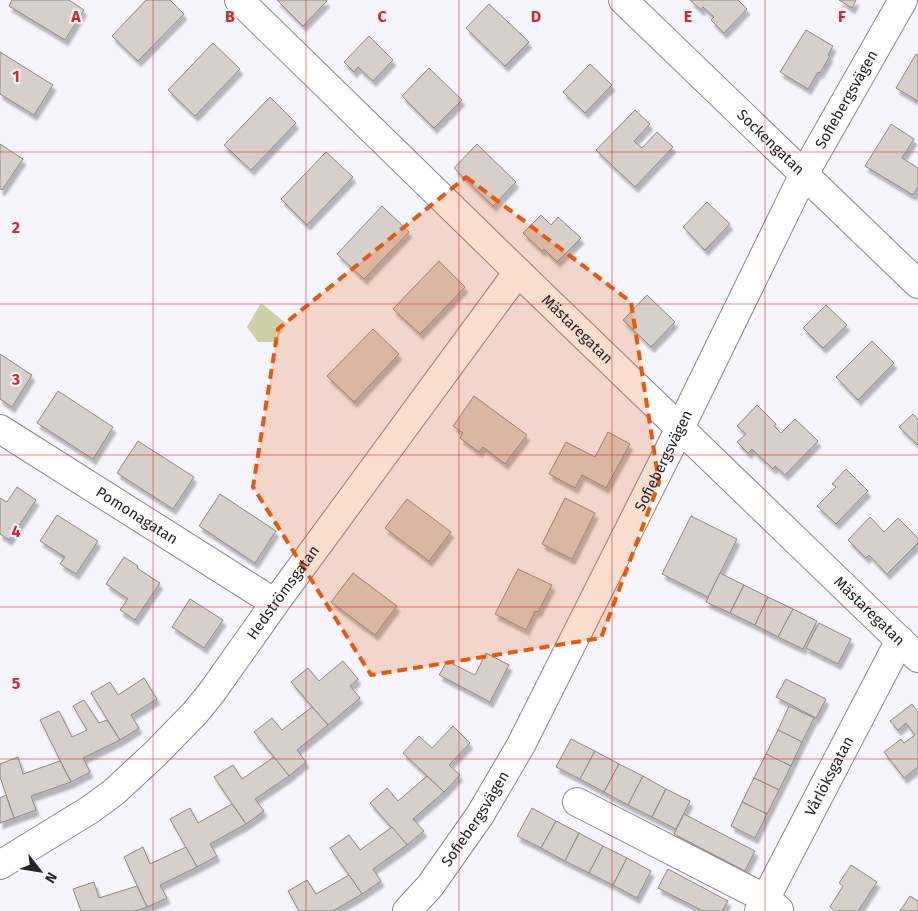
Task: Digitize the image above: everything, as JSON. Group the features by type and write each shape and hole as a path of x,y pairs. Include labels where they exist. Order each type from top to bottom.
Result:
{"street":[{"name":"Mästaregatan","path":"239,0 909,649"},
{"name":"Sockengatan","path":"623,0 918,284"},
{"name":"Sofiebergsvägen","path":"407,911 430,886 480,815 521,746 804,174 903,0"},
{"name":"Hedströmsgatan","path":"0,865 91,809 114,792 136,773 195,713 518,272"},
{"name":"Pomonagatan","path":"0,429 275,603"},
{"name":"Vårlöksgatan","path":"769,907 909,649"},
{"path":"577,802 769,907"}],"highlighted area":[{"path":"466,177 631,302 659,483 601,638 371,675 253,487 278,329"}],"green space":[{"path":"261,303 286,323 276,342 258,342 247,327"}],"building":[{"path":"12,0 69,0 84,10 65,40 9,6"},
{"path":"146,0 170,0 184,14 138,61 112,36"},
{"path":"277,0 326,0 327,1 303,26"},
{"path":"690,0 738,0 747,9 724,33 711,20 714,17 703,7 701,10"},
{"path":"839,0 856,0 852,8"},
{"path":"489,4 529,42 505,66 466,28"},
{"path":"806,30 833,46 828,55 830,56 808,89 780,72"},
{"path":"369,36 393,60 373,81 358,67 354,72 344,62"},
{"path":"213,43 240,69 195,116 168,90"},
{"path":"0,52 53,85 34,115 0,94"},
{"path":"916,54 918,55 918,101 896,88"},
{"path":"590,64 612,85 585,113 563,92"},
{"path":"429,68 462,100 434,128 402,96"},
{"path":"270,97 296,123 251,170 224,145"},
{"path":"635,110 650,124 634,141 642,148 657,132 673,147 635,187 596,150"},
{"path":"891,124 914,139 902,158 918,168 918,187 913,195 865,166"},
{"path":"0,144 23,159 2,190 0,189"},
{"path":"477,144 516,182 493,206 454,168"},
{"path":"326,152 353,177 307,225 281,199"},
{"path":"707,202 730,224 705,250 683,227"},
{"path":"382,206 409,232 364,279 337,254"},
{"path":"541,215 551,225 558,217 581,238 557,262 523,233"},
{"path":"439,261 465,287 420,334 393,309"},
{"path":"647,295 675,322 651,347 623,320"},
{"path":"826,305 847,325 823,348 803,328"},
{"path":"373,329 399,354 354,402 327,376"},
{"path":"872,341 894,363 858,400 836,377"},
{"path":"0,354 32,375 12,407 0,399"},
{"path":"58,391 113,427 93,459 37,423"},
{"path":"474,396 527,435 505,464 483,447 479,452 460,438 463,433 453,426"},
{"path":"757,405 776,424 774,426 781,433 795,419 818,441 785,475 775,466 773,469 752,449 748,453 737,442 746,434 737,426"},
{"path":"913,414 918,419 918,445 899,427"},
{"path":"608,432 630,444 606,488 582,475 575,488 549,474 566,442 595,457"},
{"path":"138,441 194,477 173,509 117,473"},
{"path":"846,469 868,491 836,524 817,506 836,487 832,484"},
{"path":"17,487 36,500 9,540 0,534 0,498 7,502"},
{"path":"220,494 276,531 255,563 199,526"},
{"path":"565,498 595,513 572,559 542,544"},
{"path":"407,499 451,532 429,561 385,528"},
{"path":"57,515 98,541 76,574 60,564 65,557 40,541"},
{"path":"691,516 737,539 708,597 662,574"},
{"path":"870,517 884,532 898,518 918,538 918,543 887,574 869,555 866,558 848,540"},
{"path":"124,557 160,583 135,620 120,610 128,599 106,584"},
{"path":"518,569 552,585 538,612 535,611 526,630 495,614"},
{"path":"353,573 397,606 375,635 331,602"},
{"path":"720,573 744,585 730,613 706,602"},
{"path":"744,585 768,597 755,625 730,613"},
{"path":"768,597 793,609 778,637 755,625"},
{"path":"190,599 223,620 204,648 172,627"},
{"path":"793,609 817,621 803,649 778,637"},
{"path":"819,623 851,639 838,664 806,648"},
{"path":"486,653 509,665 490,702 439,675 447,661 475,675"},
{"path":"343,661 358,679 350,686 360,698 328,725 291,682 308,668 319,681"},
{"path":"144,678 157,699 131,715 139,728 120,740 91,693 110,682 118,695"},
{"path":"786,679 826,699 816,718 776,697"},
{"path":"84,700 99,723 107,720 120,740 83,758 90,772 71,782 40,720 59,711 72,737 87,730 73,706"},
{"path":"912,704 918,712 918,767 904,778 884,752 901,739 904,743 915,735 906,723 898,730 890,721"},
{"path":"789,706 814,718 802,742 778,730"},
{"path":"312,707 328,725 297,750 306,762 289,776 254,732 272,718 282,730"},
{"path":"453,726 470,743 449,765 460,775 444,792 403,753 419,736 432,748"},
{"path":"778,730 802,742 791,766 766,754"},
{"path":"571,739 595,751 580,779 556,767"},
{"path":"595,751 619,764 604,792 580,779"},
{"path":"766,754 791,766 779,790 754,778"},
{"path":"18,757 23,774 60,761 71,782 31,796 36,810 14,818 0,777 0,764"},
{"path":"274,757 289,776 255,799 264,811 246,824 214,777 233,765 242,779"},
{"path":"619,764 643,776 628,805 604,792"},
{"path":"427,776 444,792 413,819 424,831 407,845 370,803 387,788 398,801"},
{"path":"643,776 666,789 652,817 628,805"},
{"path":"754,778 779,790 767,814 742,802"},
{"path":"666,789 690,801 676,829 652,817"},
{"path":"6,795 14,818 0,823 0,798"},
{"path":"742,802 767,814 755,838 731,826"},
{"path":"232,804 246,824 210,844 217,856 197,867 170,819 190,808 198,823"},
{"path":"532,808 556,821 541,848 517,836"},
{"path":"684,814 755,851 745,871 674,834"},
{"path":"556,821 579,833 565,861 541,848"},
{"path":"392,827 407,845 373,869 381,881 362,894 330,848 349,835 360,850"},
{"path":"579,833 603,846 589,873 565,861"},
{"path":"603,846 627,858 613,885 589,873"},
{"path":"143,847 150,864 186,847 197,867 160,885 167,898 147,907 124,857"},
{"path":"627,858 651,871 637,898 613,885"},
{"path":"851,865 877,882 858,911 835,911 830,907 843,886 839,883"},
{"path":"668,869 728,901 722,911 703,911 658,888"},
{"path":"349,875 362,894 333,911 299,911 288,891 307,880 316,894"},
{"path":"94,882 99,898 137,886 147,907 135,911 81,911 73,889"},
{"path":"910,896 918,901 918,911 900,911"}]}
